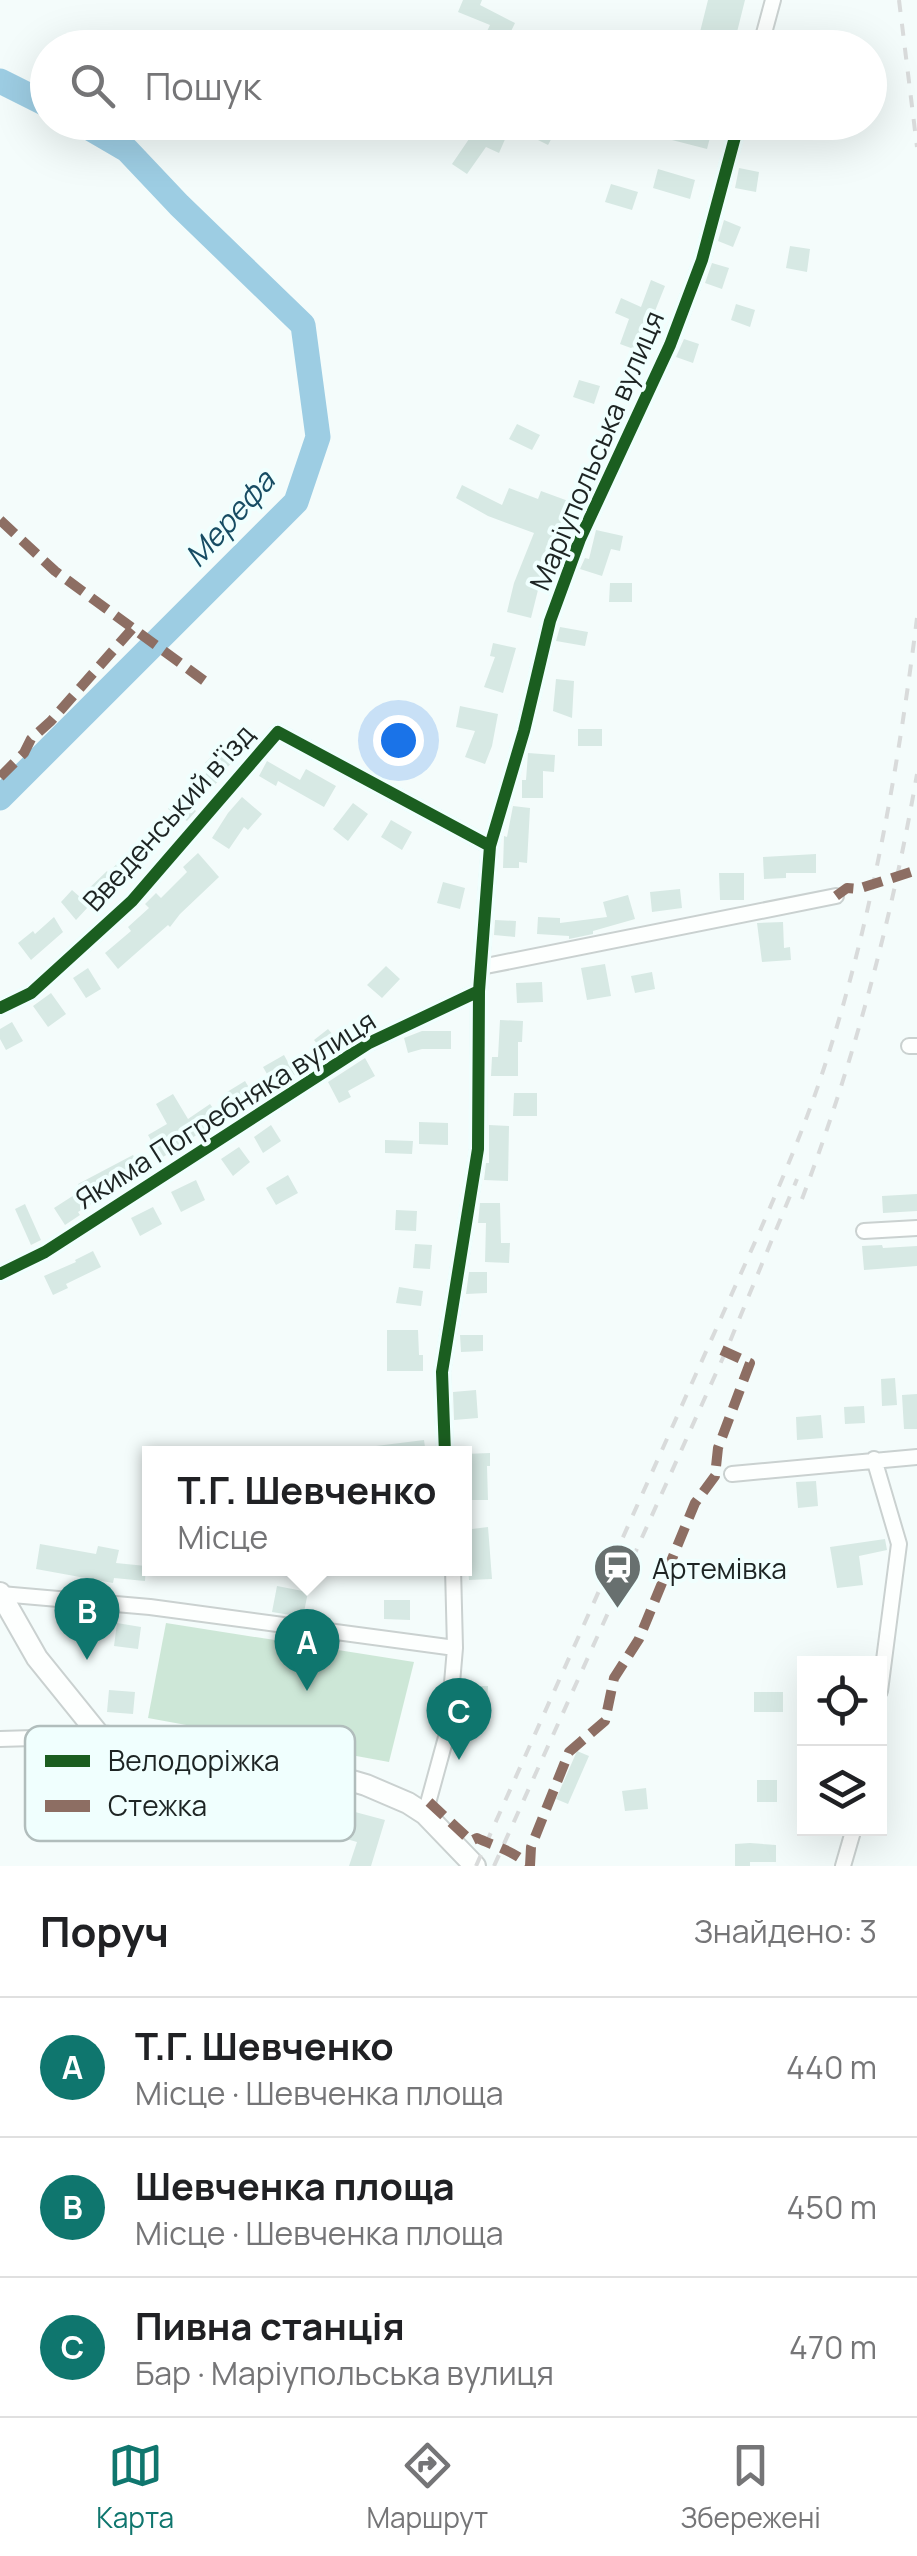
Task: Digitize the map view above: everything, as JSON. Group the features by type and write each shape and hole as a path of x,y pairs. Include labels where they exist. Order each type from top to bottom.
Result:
{"street":[{"path":"764,30 772,0"},
{"name":"Маріупольська вулиця","path":"445,1446 442,1372 478,1149 479,992 490,846 524,731 550,622 580,539 670,346 702,260 734,140"},
{"name":"Введенський в'їзд","path":"0,1008 31,993 132,901 278,732 490,846"},
{"path":"481,966 836,896"},
{"name":"Якима Погребняка вулиця","path":"0,1274 44,1252 369,1043 479,992"},
{"path":"864,1231 917,1228"},
{"path":"732,1474 917,1457"},
{"path":"874,1459 899,1544 885,1656"},
{"path":"426,1814 448,1730 456,1648 453,1576"},
{"path":"0,1594 150,1607 456,1648"},
{"path":"0,1594 36,1658 92,1726"},
{"path":"0,1739 25,1738"},
{"path":"355,1782 426,1814 475,1866"},
{"path":"843,1866 852,1836"}],"green space":[{"path":"166,1623 414,1662 389,1762 355,1756 355,1726 192,1726 148,1718"}],"building":[{"path":"463,0 482,0 480,5 515,23 512,30 488,30 490,25 458,12"},
{"path":"708,0 745,0 738,30 700,30"},
{"path":"468,140 505,140 499,153 486,147 467,174 452,164"},
{"path":"672,140 709,140 707,149"},
{"path":"739,168 759,172 756,192 735,188"},
{"path":"658,169 695,180 690,199 653,188"},
{"path":"611,184 638,192 632,210 605,202"},
{"path":"724,220 741,227 733,247 718,241"},
{"path":"790,246 810,249 807,272 786,268"},
{"path":"712,263 729,268 722,289 705,283"},
{"path":"651,280 665,286 639,351 620,344 629,319 615,313 621,298 641,307"},
{"path":"736,304 755,310 750,327 731,320"},
{"path":"684,339 699,344 693,363 676,357"},
{"path":"579,380 600,386 594,404 573,397"},
{"path":"517,424 540,435 532,450 509,439"},
{"path":"462,485 502,505 509,488 538,499 541,491 571,502 545,552 550,553 536,589 531,618 507,612 534,533 488,516 456,498"},
{"path":"596,530 623,536 620,551 611,549 602,576 580,569 585,558 589,559"},
{"path":"610,583 632,583 632,602 609,602"},
{"path":"560,627 588,632 585,646 556,641"},
{"path":"493,643 516,648 503,693 484,687 495,657 490,656"},
{"path":"556,679 574,681 572,718 553,711"},
{"path":"460,706 498,714 485,764 465,757 475,731 456,727"},
{"path":"240,729 253,743 219,775 222,777 211,789 208,786 199,795 192,789 212,767 205,763"},
{"path":"578,729 602,729 602,746 578,746"},
{"path":"528,753 555,755 554,772 543,771 543,798 522,798"},
{"path":"267,761 300,780 306,769 336,786 324,807 278,781 276,786 259,776"},
{"path":"178,797 196,811 187,821 168,809"},
{"path":"242,797 262,814 248,830 244,827 229,849 212,838"},
{"path":"353,803 368,814 348,841 333,829"},
{"path":"513,806 530,808 527,863 519,862 519,868 503,868 504,836 507,837"},
{"path":"391,820 412,832 402,850 381,837"},
{"path":"132,848 145,861 110,900 102,892 76,920 61,902 72,890 80,897"},
{"path":"198,853 219,877 170,927 118,969 105,953 131,931 128,927 149,908 145,904 156,893 161,898 187,872 183,867"},
{"path":"816,854 816,873 786,873 786,878 764,879 763,857"},
{"path":"719,873 744,873 744,900 720,900"},
{"path":"443,882 465,888 460,909 437,903"},
{"path":"680,889 682,908 652,912 650,892"},
{"path":"628,895 635,919 569,939 537,934 538,917 560,918 560,923 607,917 603,902"},
{"path":"54,917 63,932 31,960 18,943"},
{"path":"495,920 516,921 515,937 494,935"},
{"path":"783,922 784,948 790,947 791,960 762,962 757,923"},
{"path":"605,964 611,996 587,1000 581,968"},
{"path":"386,966 400,979 382,998 367,985"},
{"path":"88,968 101,989 86,998 73,978"},
{"path":"652,972 655,989 635,993 631,976"},
{"path":"542,982 543,1002 517,1003 516,983"},
{"path":"51,993 66,1014 48,1027 33,1006"},
{"path":"500,1020 523,1021 522,1042 518,1042 518,1076 491,1076 492,1057 498,1057"},
{"path":"12,1022 23,1041 6,1050 0,1029"},
{"path":"328,1029 340,1043 326,1055 314,1040"},
{"path":"422,1031 451,1031 451,1049 408,1053 404,1038"},
{"path":"284,1055 295,1075 274,1086 263,1067"},
{"path":"365,1058 375,1076 348,1091 351,1097 339,1103 328,1082"},
{"path":"245,1081 257,1101 239,1112 227,1092"},
{"path":"514,1093 537,1093 537,1116 513,1116"},
{"path":"173,1094 188,1119 210,1104 220,1118 161,1158 148,1135 167,1124 156,1104"},
{"path":"419,1122 448,1123 448,1145 419,1144"},
{"path":"271,1125 281,1141 263,1153 254,1137"},
{"path":"489,1125 509,1126 508,1181 484,1180 489,1163"},
{"path":"385,1140 413,1141 412,1154 385,1153"},
{"path":"239,1147 250,1162 233,1176 221,1159"},
{"path":"133,1155 143,1172 78,1212 80,1215 65,1225 54,1208 82,1190 78,1184"},
{"path":"288,1175 298,1193 276,1205 266,1188"},
{"path":"196,1180 205,1200 181,1212 171,1192"},
{"path":"917,1194 917,1211 883,1213 882,1196"},
{"path":"480,1203 500,1203 501,1243 510,1243 509,1263 485,1262 486,1223 478,1223"},
{"path":"25,1204 41,1240 31,1245 15,1209"},
{"path":"153,1207 162,1224 140,1236 131,1218"},
{"path":"396,1210 417,1211 416,1231 395,1230"},
{"path":"415,1244 432,1245 430,1269 413,1268"},
{"path":"862,1246 917,1246 917,1266 864,1270"},
{"path":"93,1251 101,1267 53,1295 44,1276"},
{"path":"469,1272 487,1272 487,1293 466,1294"},
{"path":"399,1287 423,1291 421,1306 396,1303"},
{"path":"387,1330 418,1330 423,1371 387,1371"},
{"path":"460,1335 483,1335 483,1351 461,1352"},
{"path":"895,1378 897,1405 882,1406 881,1379"},
{"path":"476,1390 478,1418 454,1420 453,1392"},
{"path":"917,1394 917,1429 904,1429 902,1395"},
{"path":"864,1406 865,1423 845,1424 844,1407"},
{"path":"821,1415 823,1438 797,1440 796,1417"},
{"path":"424,1440 425,1446 376,1446"},
{"path":"490,1453 488,1500 472,1500 472,1454"},
{"path":"816,1481 818,1506 798,1508 796,1482"},
{"path":"488,1527 492,1579 469,1580 472,1529"},
{"path":"885,1539 887,1550 859,1556 863,1585 837,1588 830,1547"},
{"path":"40,1544 96,1554 98,1546 119,1550 116,1563 142,1566 145,1581 114,1578 113,1583 36,1569"},
{"path":"277,1586 308,1592 303,1617 272,1612"},
{"path":"384,1600 410,1600 410,1620 384,1619"},
{"path":"117,1623 141,1627 138,1649 114,1646"},
{"path":"466,1686 488,1686 487,1707 465,1707"},
{"path":"109,1690 135,1692 133,1714 107,1712"},
{"path":"754,1692 783,1692 783,1712 754,1712"},
{"path":"577,1751 589,1756 568,1804 556,1799"},
{"path":"757,1780 777,1780 777,1802 757,1802"},
{"path":"646,1788 648,1809 625,1811 622,1791"},
{"path":"355,1812 385,1820 371,1866 349,1866 357,1842 354,1841"},
{"path":"735,1844 776,1845 776,1862 735,1866"}],"waterway":[{"name":"Мерефа","path":"0,81 30,96"},
{"name":"Мерефа","path":"0,798 296,502 318,437 303,325 127,150 110,140"}],"railway":[{"path":"899,0 917,147"},
{"path":"476,1866 759,1233 816,1092 869,904 892,790 917,618"},
{"path":"802,1199 870,989 917,774"},
{"path":"494,1866 726,1351 797,1179"}],"marked path":[{"path":"0,520 55,571 210,685"},
{"path":"0,777 132,629"},
{"path":"836,896 847,888 858,889 917,870"},
{"path":"530,1866 531,1847 569,1752 605,1721 614,1678 639,1639 695,1503 715,1476 718,1448 750,1363 719,1349 717,1354"},
{"path":"429,1802 471,1841 477,1838 530,1866"}],"cycle path":[{"path":"445,1446 442,1372 478,1149 479,991 490,846 524,731 550,621 580,539 670,345 702,260 734,140"},
{"path":"0,1008 31,993 132,901 278,732 490,846"},
{"path":"0,1274 45,1252 369,1043 479,991"}],"place":[{"name":"Артемівка","path":"617,1610"},
{"name":"Шевченка площа","path":"87,1660"},
{"name":"Т.Г. Шевченко","path":"307,1691"},
{"name":"Пивна станція","path":"459,1760"}]}
